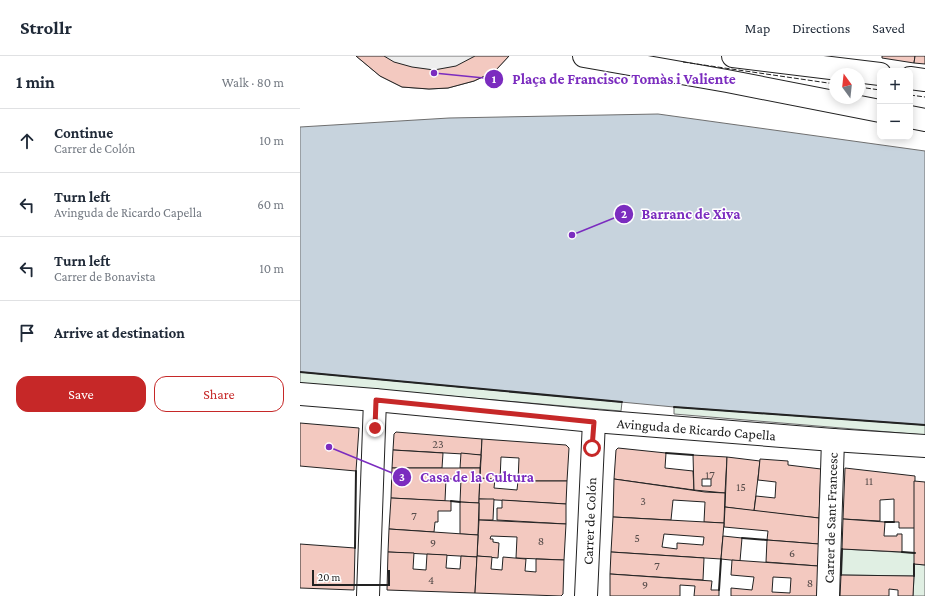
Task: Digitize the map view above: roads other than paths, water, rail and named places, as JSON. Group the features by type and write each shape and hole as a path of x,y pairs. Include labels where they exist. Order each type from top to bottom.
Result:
{"street":[{"path":"584,56 727,81 877,110"},
{"path":"733,56 877,74"},
{"path":"913,78 925,80"},
{"path":"913,118 925,120"},
{"name":"Avinguda de Ricardo Capella","path":"300,394 376,400 594,422 925,446"},
{"path":"368,596 376,400"},
{"name":"Carrer de Colón","path":"586,596 594,422"},
{"name":"Carrer de Sant Francesc","path":"828,596 833,440"}],"place":[{"name":"Plaça de Francisco Tomàs i Valiente","path":"434,73"},
{"name":"Barranc de Xiva","path":"572,235"},
{"name":"Casa de la Cultura","path":"329,447"}]}
